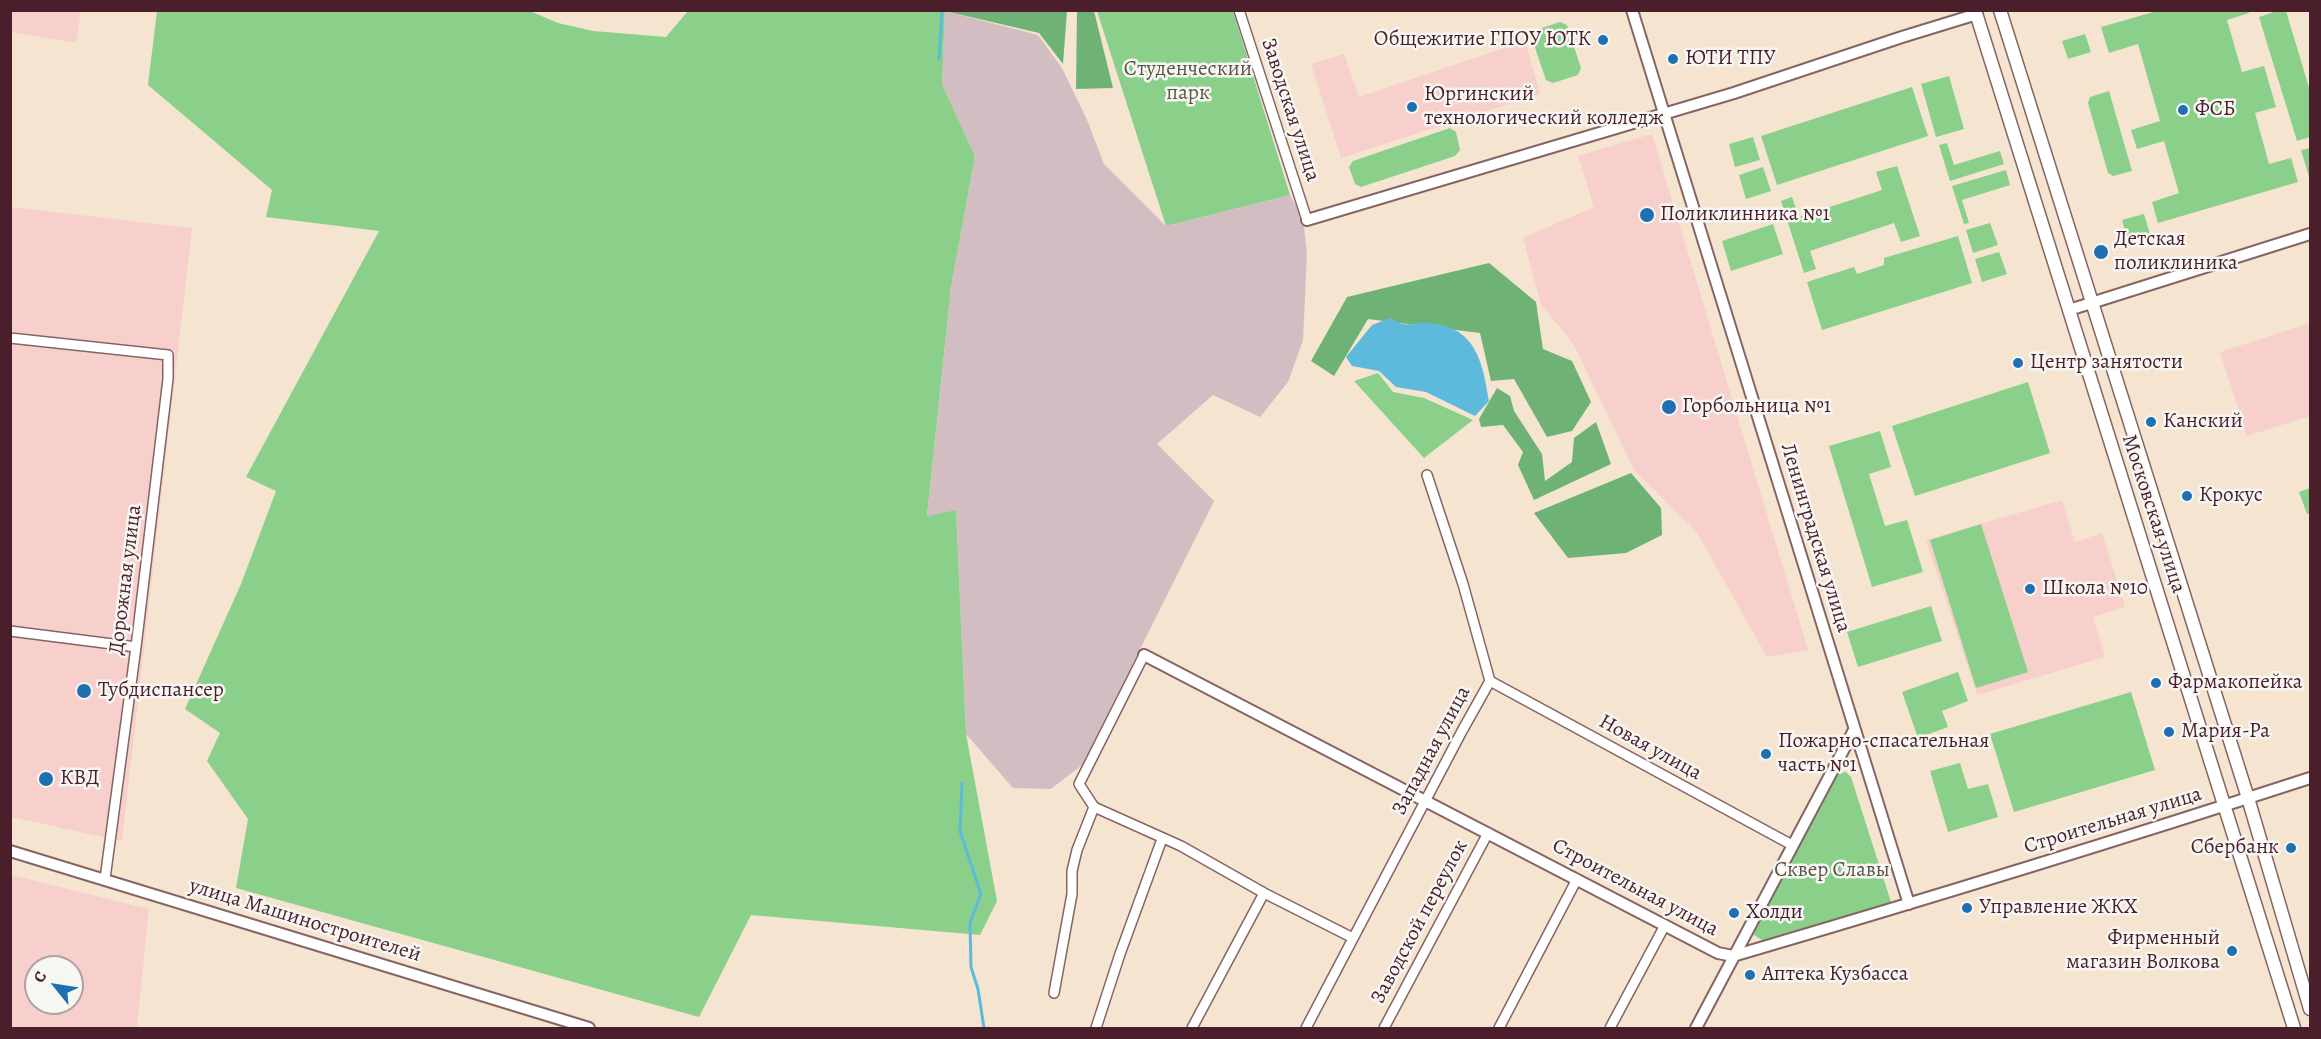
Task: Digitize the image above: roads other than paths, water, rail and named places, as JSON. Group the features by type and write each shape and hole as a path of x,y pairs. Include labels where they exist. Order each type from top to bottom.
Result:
{"main road":[{"name":"Московская улица","path":"2000,10 2248,798 2310,1009"},
{"name":"Московская улица","path":"1976,12 2294,1029"}],"street":[{"name":"Заводская улица","path":"1239,10 1307,220"},
{"name":"Ленинградская улица","path":"1632,10 1909,904"},
{"path":"1307,220 1734,93 1976,12"},
{"path":"2069,310 2310,234"},
{"name":"Дорожная улица","path":"10,338 168,355 168,379 136,647 105,879"},
{"name":"Западная улица","path":"1305,1029 1490,681 1463,584 1427,475"},
{"path":"10,631 136,647"},
{"path":"1144,655 1079,784 1094,807 1181,846 1264,893 1353,938"},
{"name":"Строительная улица","path":"1144,655 1718,953 1733,956 2226,807 2310,778"},
{"name":"Новая улица","path":"1490,681 1792,845"},
{"path":"1696,1029 1854,730"},
{"path":"1054,993 1072,894 1072,871 1077,850 1094,807"},
{"name":"Заводской переулок","path":"1384,1029 1488,833"},
{"path":"1096,1029 1120,954 1162,839"},
{"name":"улица Машиностроителей","path":"10,851 589,1029"},
{"path":"1499,1029 1577,879"},
{"path":"1192,1029 1264,893"},
{"path":"1610,1029 1665,925"}],"water":[{"path":"1390,318 1402,324 1430,323 1445,326 1467,339 1475,349 1480,361 1489,401 1475,416 1426,392 1396,387 1379,371 1352,366 1346,357 1372,325"}],"waterway":[{"path":"939,59 942,10"},
{"path":"962,783 960,831 981,894 970,923 971,967 978,989 984,1028"}],"place":[{"name":"Общежитие ГПОУ ЮТК","path":"1603,40"},
{"name":"ЮТИ ТПУ","path":"1673,59"},
{"name":"Юргинский технологический колледж","path":"1412,107"},
{"name":"ФСБ","path":"2183,110"},
{"name":"Поликлинника №1","path":"1647,215"},
{"name":"Детская поликлиника","path":"2101,252"},
{"name":"Центр занятости","path":"2018,363"},
{"name":"Горбольница №1","path":"1669,407"},
{"name":"Канский","path":"2151,422"},
{"name":"Крокус","path":"2187,496"},
{"name":"Школа №10","path":"2030,589"},
{"name":"Фармакопейка","path":"2156,683"},
{"name":"Тубдиспансер","path":"84,691"},
{"name":"Мария-Ра","path":"2169,732"},
{"name":"Пожарно-спасательная часть №1","path":"1766,754"},
{"name":"КВД","path":"46,779"},
{"name":"Сбербанк","path":"2291,848"},
{"name":"Управление ЖКХ","path":"1967,908"},
{"name":"Холди","path":"1734,913"},
{"name":"Фирменный магазин Волкова","path":"2232,951"},
{"name":"Аптека Кузбасса","path":"1750,975"}],"park label":[{"name":"Студенческий парк","path":"1188,82"},
{"name":"Сквер Славы","path":"1832,871"}]}
